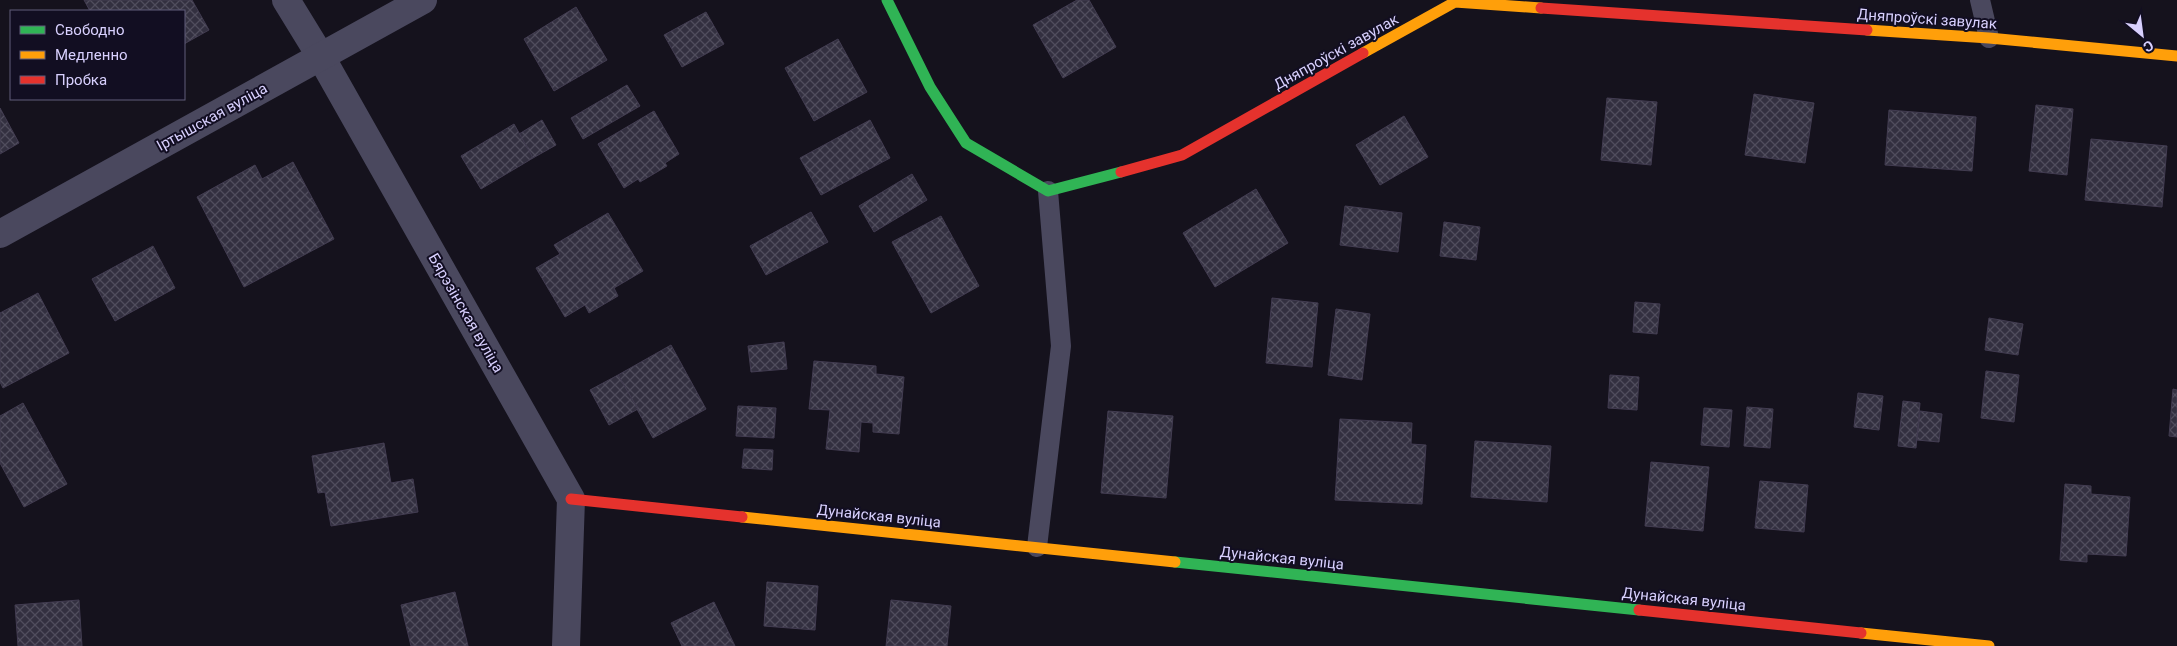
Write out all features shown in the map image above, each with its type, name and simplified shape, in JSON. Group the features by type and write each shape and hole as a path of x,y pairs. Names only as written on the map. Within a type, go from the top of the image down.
{"street":[{"name":"Бярэзінская вуліца","path":"286,0 571,498"},
{"name":"Іртышская вуліца","path":"0,234 423,0"},
{"path":"887,0 930,87 966,143 1048,191"},
{"name":"Дняпроўскі завулак","path":"1048,191 1182,155 1455,2 1989,38 2177,56"},
{"path":"566,646 571,498"},
{"name":"Дунайская вуліца","path":"571,498 1989,646"}],"lane":[{"path":"1980,0 1989,38"},
{"path":"1037,547 1061,346 1048,191"}],"building":[{"path":"84,0 192,0 209,30 185,43 185,10 89,10"},
{"path":"1077,0 1089,0 1116,47 1063,78 1033,25"},
{"path":"576,7 607,60 554,91 524,39"},
{"path":"706,12 724,44 682,67 664,35"},
{"path":"838,39 867,92 814,121 785,68"},
{"path":"627,85 640,106 583,139 571,118"},
{"path":"1754,94 1814,103 1805,163 1745,155"},
{"path":"1607,98 1657,102 1651,165 1601,160"},
{"path":"2036,105 2073,109 2067,175 2029,171"},
{"path":"0,108 19,143 0,154"},
{"path":"1889,110 1976,117 1972,171 1885,165"},
{"path":"654,111 679,154 665,163 667,166 640,182 638,179 624,188 598,144"},
{"path":"1404,116 1428,157 1380,185 1356,145"},
{"path":"542,120 556,145 533,158 519,134"},
{"path":"870,120 890,158 821,195 800,158"},
{"path":"514,124 533,158 481,189 461,156"},
{"path":"2091,139 2167,146 2162,207 2085,200"},
{"path":"293,162 334,239 244,287 197,197 255,165 262,179"},
{"path":"912,174 927,200 874,232 859,206"},
{"path":"1256,189 1288,243 1215,287 1183,233"},
{"path":"1345,206 1402,213 1398,252 1340,245"},
{"path":"811,212 828,242 766,275 750,246"},
{"path":"608,213 643,271 614,288 618,296 589,313 585,305 565,317 536,268 560,254 554,245"},
{"path":"941,216 979,286 931,313 892,242"},
{"path":"1444,222 1480,227 1476,260 1440,256"},
{"path":"153,246 175,288 115,321 92,279"},
{"path":"38,293 69,353 3,388 0,382 0,313"},
{"path":"1272,298 1318,303 1312,367 1266,363"},
{"path":"1635,302 1660,304 1657,334 1633,332"},
{"path":"1336,309 1370,314 1362,380 1328,375"},
{"path":"1989,318 2023,324 2018,355 1985,350"},
{"path":"784,342 787,369 751,372 748,346"},
{"path":"671,345 706,409 653,438 618,375"},
{"path":"814,361 876,366 876,374 904,377 899,434 873,432 873,423 861,422 859,452 826,449 830,410 809,409"},
{"path":"1986,371 2019,375 2014,422 1981,418"},
{"path":"618,375 638,409 609,425 590,390"},
{"path":"1610,375 1639,377 1637,410 1608,408"},
{"path":"2173,389 2177,390 2177,437 2169,436"},
{"path":"1858,393 1883,396 1879,430 1854,427"},
{"path":"1903,401 1920,403 1916,448 1898,446"},
{"path":"23,403 67,484 24,507 0,463 0,416"},
{"path":"738,406 776,408 774,438 736,436"},
{"path":"1747,407 1773,409 1770,448 1744,446"},
{"path":"1704,408 1732,410 1729,447 1701,445"},
{"path":"1108,411 1173,416 1166,498 1101,493"},
{"path":"1920,411 1942,414 1939,442 1917,440"},
{"path":"1340,419 1412,423 1411,444 1426,445 1422,504 1335,500"},
{"path":"1475,441 1551,446 1547,502 1471,497"},
{"path":"384,443 391,483 413,479 418,512 331,526 325,492 318,493 312,456"},
{"path":"744,449 773,450 772,470 742,468"},
{"path":"1651,462 1709,467 1703,531 1645,526"},
{"path":"1760,481 1808,485 1804,532 1755,528"},
{"path":"2065,484 2091,486 2091,494 2130,497 2126,556 2087,554 2087,562 2060,560"},
{"path":"767,582 818,586 815,630 764,626"},
{"path":"455,592 468,646 411,646 401,605"},
{"path":"79,600 82,646 18,646 15,605"},
{"path":"891,600 951,606 947,646 886,646"},
{"path":"714,602 735,646 682,646 671,623"}],"traffic: fast":[{"path":"887,0 930,87 966,143 1048,191 1121,172"},
{"path":"1175,562 1639,610"}],"traffic: slow":[{"path":"1363,53 1455,2 1541,8"},
{"path":"1867,30 1989,38 2177,56"},
{"path":"742,517 1175,562"},
{"path":"1861,633 1989,646"}],"traffic: jam":[{"path":"1541,8 1867,30"},
{"path":"1121,172 1182,155 1363,53"},
{"path":"571,499 742,517"},
{"path":"1639,610 1861,633"}]}
